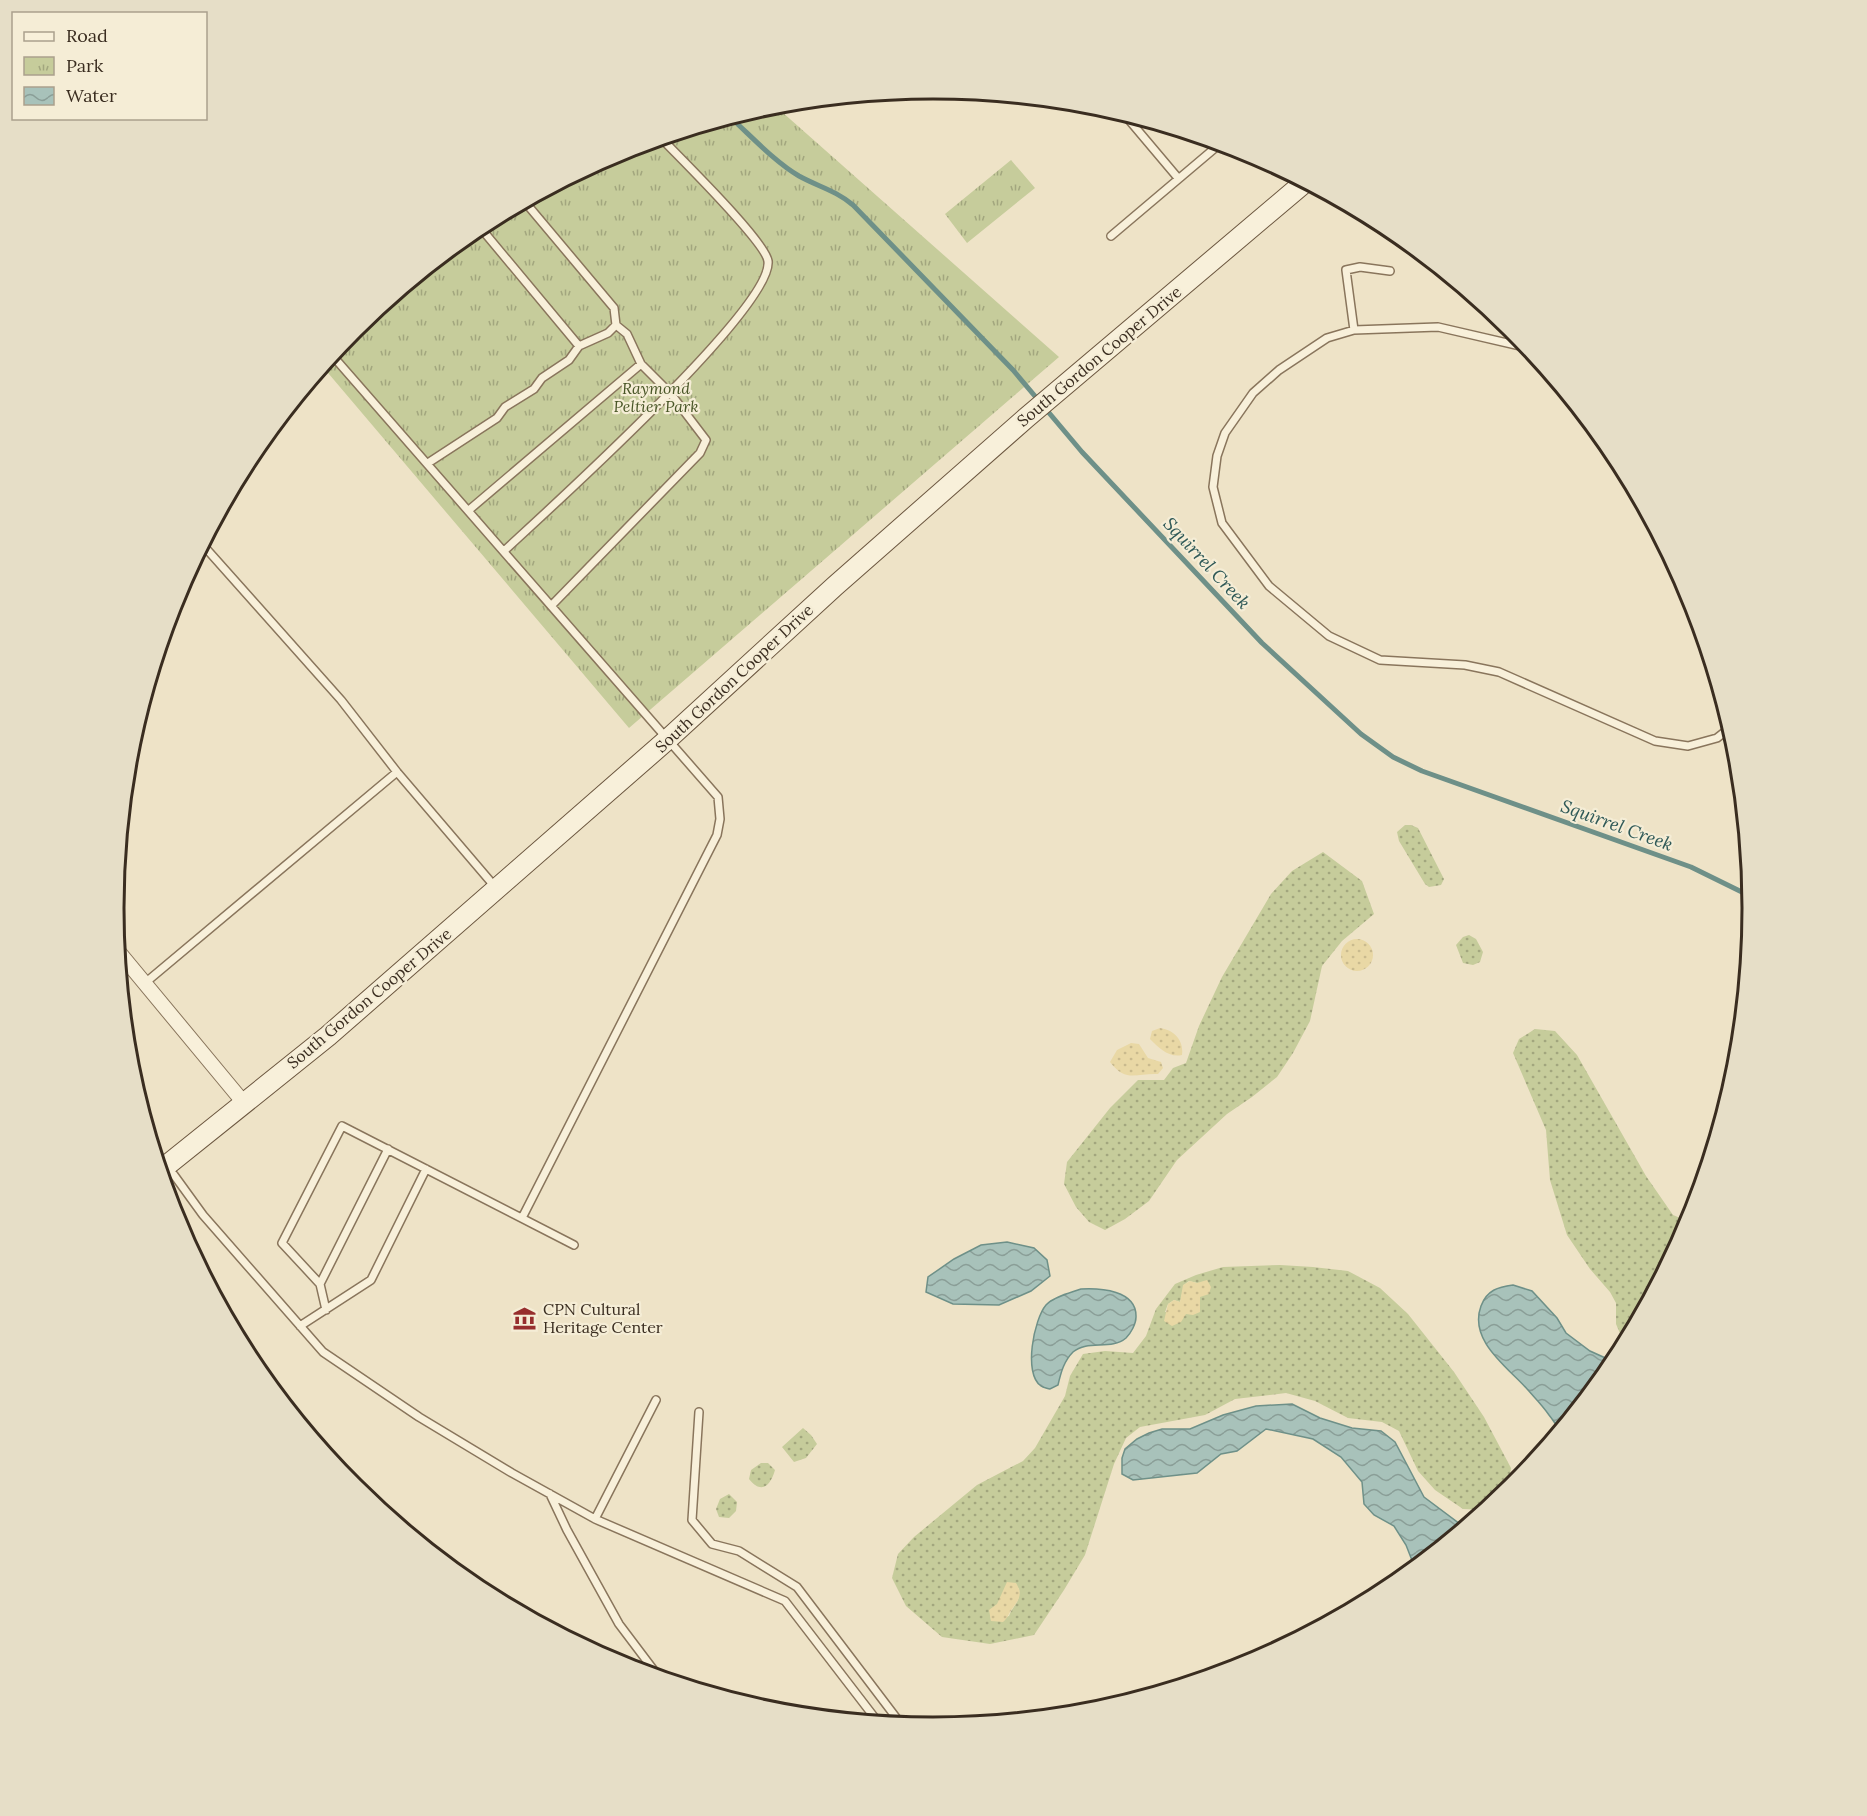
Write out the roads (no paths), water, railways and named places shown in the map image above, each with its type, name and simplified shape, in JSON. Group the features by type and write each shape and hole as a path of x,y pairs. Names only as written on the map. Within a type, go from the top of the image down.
{"main road":[{"name":"South Gordon Cooper Drive","path":"166,1165 328,1035 668,739 835,586 1071,378 1300,187"}],"street":[{"path":"126,960 244,1103"}],"lane":[{"path":"1133,125 1178,178"},
{"path":"504,551 671,394 754,297 768,273 768,259 741,222 667,144"},
{"path":"1112,237 1213,149"},
{"path":"529,207 614,308 616,324 627,334 641,364 671,394 706,440 700,453 552,605"},
{"path":"486,234 579,346"},
{"path":"1354,330 1346,270 1360,267 1390,271"},
{"path":"428,464 496,418 505,407 534,389 542,378 568,360 579,346 608,333 616,324"},
{"path":"1514,345 1438,327 1354,330 1327,338 1279,370 1253,393 1225,433 1217,456 1213,487 1222,523 1269,586 1329,636 1380,660 1466,665 1499,672 1655,741 1688,746 1717,738 1723,733"},
{"path":"338,361 718,797 720,819 717,835 522,1218"},
{"path":"469,510 641,364"},
{"path":"207,551 341,700 397,772 496,889"},
{"path":"145,983 397,772"},
{"path":"326,1310 320,1284 282,1243 342,1126 574,1245"},
{"path":"320,1284 388,1149"},
{"path":"300,1326 371,1280 426,1168"},
{"path":"168,1171 174,1175 203,1215 323,1352 419,1417 595,1519 785,1601 872,1714"},
{"path":"595,1519 656,1400"},
{"path":"699,1412 692,1520 712,1544 739,1551 797,1587 895,1716"},
{"path":"550,1494 567,1530 619,1624 650,1665"}],"water":[{"path":"1007,1242 1034,1248 1047,1260 1050,1276 1031,1291 999,1305 953,1304 926,1292 928,1277 954,1259 981,1245"},
{"path":"1513,1285 1532,1291 1557,1318 1566,1333 1590,1351 1605,1358 1556,1424 1539,1402 1492,1353 1480,1331 1479,1319 1483,1301 1486,1296 1498,1288"},
{"path":"1081,1289 1107,1290 1124,1296 1135,1308 1134,1325 1128,1336 1120,1342 1086,1346 1073,1352 1063,1367 1058,1385 1050,1389 1043,1387 1036,1380 1032,1370 1032,1346 1038,1322 1049,1302"},
{"path":"1292,1404 1320,1418 1352,1428 1381,1431 1395,1442 1424,1497 1459,1523 1412,1560 1394,1526 1374,1515 1364,1504 1362,1482 1341,1457 1313,1439 1266,1429 1237,1451 1221,1454 1197,1473 1133,1480 1122,1474 1122,1458 1125,1449 1137,1439 1162,1429 1190,1429 1223,1415 1256,1406"}],"waterway":[{"name":"Squirrel Creek","path":"737,124 790,170 853,205 1013,370 1082,452 1262,643 1361,734 1393,757 1422,771 1691,867 1742,892"}],"place":[{"name":"CPN Cultural Heritage Center","path":"525,1318"}],"park label":[{"name":"Raymond Peltier Park","path":"656,397"}]}
